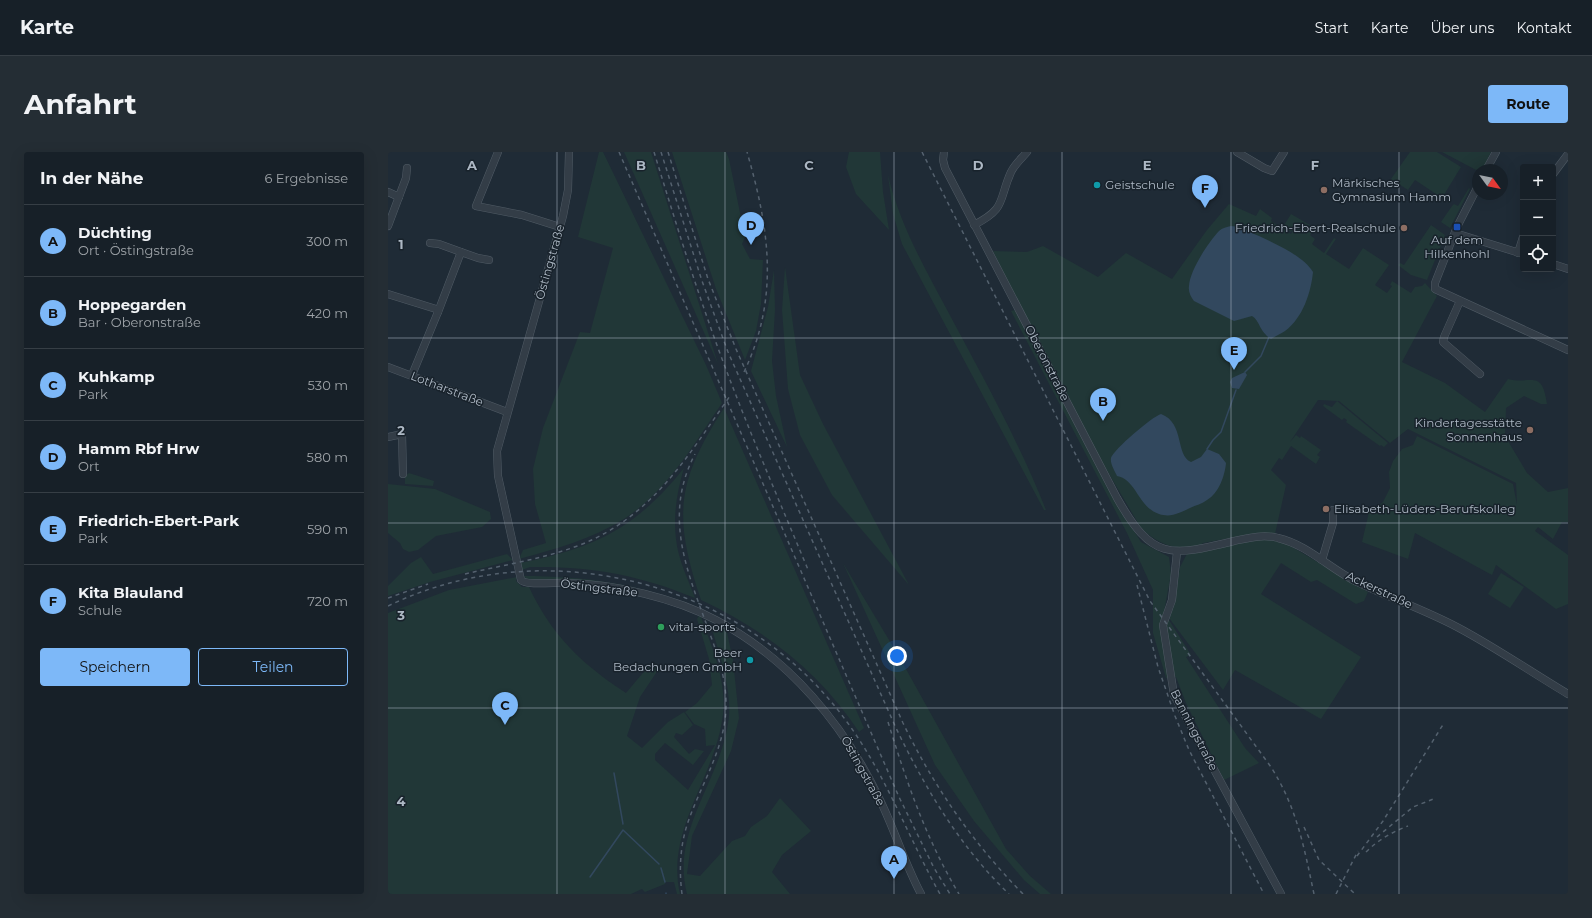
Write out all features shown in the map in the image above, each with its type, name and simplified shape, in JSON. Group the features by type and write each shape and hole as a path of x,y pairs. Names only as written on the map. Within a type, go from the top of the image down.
{"street":[{"path":"498,152 476,206 522,215 560,227"},
{"name":"Östingstraße","path":"569,152 568,190 560,227 498,443 496,461 500,487 522,582 528,584 550,582 584,584 649,595 716,620 746,638 796,680 818,702 837,725 853,750 880,801 905,861 921,894"},
{"name":"Oberonstraße","path":"944,152 943,160 945,168 1128,517 1140,534 1146,539 1160,547 1177,552"},
{"path":"974,225 990,217 997,209 1011,172 1027,152"},
{"path":"1238,152 1264,168 1272,171 1284,152"},
{"path":"1489,164 1496,152"},
{"path":"1556,170 1568,154"},
{"path":"388,226 406,178 407,168"},
{"path":"388,192 399,197"},
{"path":"1472,198 1454,233 1434,287 1436,290 1568,350"},
{"path":"1454,233 1520,253"},
{"path":"430,243 439,244 478,258 488,260"},
{"path":"412,375 461,252"},
{"path":"1556,265 1568,269"},
{"path":"388,294 436,308 438,312"},
{"path":"1460,301 1443,342 1480,374"},
{"name":"Lotharstraße","path":"388,367 507,412"},
{"path":"388,437 402,434 403,474"},
{"path":"1322,560 1332,523 1333,510"},
{"name":"Ackerstraße","path":"1177,552 1200,550 1252,537 1269,537 1292,542 1357,582 1456,626 1568,694"},
{"name":"Banningstraße","path":"1177,552 1172,600 1163,625 1174,695 1281,894"}],"green space":[{"path":"599,152 603,152 706,365 722,403 679,466 654,495 639,508 612,526 586,538 519,559 523,550 546,543 535,504 533,469 543,428 580,332 590,333 613,248 578,237"},
{"path":"624,152 651,152 718,364"},
{"path":"672,152 726,152 729,159 745,237 742,244 750,259 763,260 761,304 756,331 745,360 716,289"},
{"path":"849,152 880,152 883,192 889,230 856,194 846,167"},
{"path":"1410,152 1437,152 1461,167 1442,198 1415,180 1408,190 1391,179"},
{"path":"1442,152 1491,152 1485,164 1472,164 1472,168"},
{"path":"888,175 898,209 912,242 1011,432 1046,510 1044,510 902,244 893,214"},
{"path":"1469,188 1470,189 1450,228 1441,222 1454,204 1458,206"},
{"path":"1229,204 1256,216 1260,209 1272,218 1271,221 1291,234 1295,226 1291,232 1283,227 1291,214 1315,228 1310,235 1315,239 1312,244 1324,253 1334,238 1336,239 1326,254 1349,269 1363,248 1389,265 1375,285 1387,293 1392,286 1390,285 1392,281 1411,293 1415,287 1422,286 1425,283 1437,296 1402,362 1445,383 1485,412 1508,379 1534,380 1539,382 1545,393 1547,404 1541,404 1524,396 1506,408 1505,436 1527,473 1548,492 1568,488 1568,522 1562,522 1553,539 1538,527 1535,531 1568,555 1568,604 1556,609 1496,565 1492,575 1415,533 1408,559 1362,542 1369,512 1383,502 1390,488 1389,472 1393,461 1402,449 1413,445 1417,436 1513,484 1517,505 1516,483 1408,429 1390,443 1339,401 1318,400 1290,442 1296,435 1300,438 1301,436 1321,450 1317,455 1320,457 1316,464 1291,446 1282,460 1279,458 1271,470 1286,485 1275,534 1258,533 1203,543 1196,546 1175,547 1157,540 1141,528 1054,381 993,251 1027,252 1043,246 1098,277 1126,253 1172,279 1207,230"},
{"path":"1431,225 1445,235 1427,280 1411,275 1398,265 1400,263 1404,265"},
{"path":"785,267 800,375 823,424 909,585 832,495 800,435 788,389 782,310"},
{"path":"774,270 775,310 772,361 776,396 787,447 751,371 768,307"},
{"path":"1015,310 1124,515 1141,542 1169,557 1171,574 1164,612 1191,655 1186,657 1245,748 1259,763 1224,780 1186,703 1176,677 1166,678 1153,633 1153,590 1127,533 1011,311"},
{"path":"1337,401 1388,443 1384,447 1381,445 1380,446 1346,422 1347,420 1344,418 1342,420 1323,406 1324,404 1332,407"},
{"path":"724,408 864,728 859,732 844,710 827,690 789,655 769,639 747,625 701,600 686,545 683,522 684,501 688,479 696,458 708,434"},
{"path":"684,468 676,504 675,530 679,554 695,598 654,583 594,570 530,567 522,570 520,563 570,550 612,533 630,521 648,506 666,489"},
{"path":"409,473 434,481 433,486 405,484 405,476"},
{"path":"388,484 435,489 490,512 491,519 482,527 436,536 418,550 409,552 403,549 400,543 388,533"},
{"path":"1252,537 1277,538 1368,592 1364,601 1356,604 1317,580 1311,582 1281,563 1261,594 1361,657 1321,719 1235,670 1223,690 1169,618 1174,606 1180,567 1188,552"},
{"path":"507,554 513,560 430,582 388,596 388,586 411,563 421,557 433,574"},
{"path":"843,563 901,660 1006,849 1030,876 1051,894 1040,894 1024,880 974,821 935,765"},
{"path":"1501,573 1524,587 1510,608 1488,594"},
{"path":"523,576 546,576 591,580 634,587 698,608 580,580 529,580"},
{"path":"517,577 516,581 522,587 529,587 548,620 570,648 582,660 626,693 652,662 660,667 640,697 627,736 642,748 668,722 684,712 693,725 682,735 676,733 674,737 689,754 695,749 704,751 693,765 665,743 655,754 655,760 688,790 715,745 706,746 705,729 694,724 685,712 697,703 712,685 709,659 697,619 700,614 717,663 723,688 724,701 719,737 685,825 679,847 677,870 680,894 677,894 674,882 665,882 665,884 645,892 642,889 631,894 388,894 388,613 449,590"},
{"path":"726,628 733,660 739,718 731,751 692,836 687,874 700,876 732,841 745,836 751,827 767,816 780,798 811,831 782,855 772,872 790,894 687,894 684,870 686,848 691,826 718,761 725,739 729,716 727,683 712,629"}],"water":[{"path":"1231,226 1240,227 1290,252 1299,258 1313,272 1308,296 1297,319 1291,326 1271,339 1264,333 1255,318 1252,316 1234,321 1194,301 1190,294 1190,280 1200,257 1219,231 1223,228"},
{"path":"1245,372 1247,375 1239,389 1232,388 1230,382 1232,378"},
{"path":"1161,414 1169,418 1174,424 1183,453 1191,462 1201,457 1207,449 1219,454 1226,463 1221,483 1211,497 1179,513 1171,515 1159,514 1146,506 1129,482 1117,476 1111,460 1113,454 1126,441"}],"waterway":[{"path":"1245,372 1261,356 1269,337"},
{"path":"1207,449 1221,432 1236,390"},
{"path":"614,773 623,824"},
{"path":"590,877 623,830 659,864"},
{"path":"661,868 665,882"}],"railway":[{"path":"619,152 899,797 934,868 950,894"},
{"path":"654,152 694,280 721,356 809,572"},
{"path":"661,152 702,281 728,352 896,728 919,773 959,837 991,876 1009,894"},
{"path":"668,152 708,279 736,349 903,723 941,792 971,834 1023,894"},
{"path":"744,372 755,344 763,317 767,289 765,235 755,180 747,152"},
{"path":"922,152 1150,601 1271,767 1280,782 1298,828 1307,860 1314,894"},
{"path":"465,574 566,550 606,533 628,518 648,501 666,482 699,441 730,396"},
{"path":"682,894 681,859 685,833 723,732 726,699 721,666 687,567 679,523 680,500 685,477 695,454"},
{"path":"388,606 449,583 512,572 575,572 638,583 698,603 754,634 804,673 847,722 861,742 885,785 940,894"},
{"path":"388,598 428,584"},
{"path":"1137,585 1158,667 1175,716 1189,750 1264,894"},
{"path":"888,722 902,767 918,810 947,873 959,894"},
{"path":"1357,856 1383,821 1444,723"},
{"path":"1377,837 1413,807 1436,798"},
{"path":"1366,852 1386,837 1408,826"},
{"path":"1304,827 1319,860 1355,894"},
{"path":"1336,894 1358,851"}],"place":[{"name":"Geistschule","path":"1097,185"},
{"name":"Märkisches Gymnasium Hamm","path":"1324,190"},
{"name":"Kita Blauland","path":"1205,208"},
{"name":"Auf dem Hilkenhohl","path":"1457,227"},
{"name":"Friedrich-Ebert-Realschule","path":"1404,228"},
{"name":"Hamm Rbf Hrw","path":"751,245"},
{"name":"Friedrich-Ebert-Park","path":"1234,370"},
{"name":"Hoppegarden","path":"1103,421"},
{"name":"Kindertagesstätte Sonnenhaus","path":"1530,430"},
{"name":"Elisabeth-Lüders-Berufskolleg","path":"1326,509"},
{"name":"vital-sports","path":"661,627"},
{"name":"Beer Bedachungen GmbH","path":"750,660"},
{"name":"Kuhkamp","path":"505,725"},
{"name":"Düchting","path":"894,879"}]}
